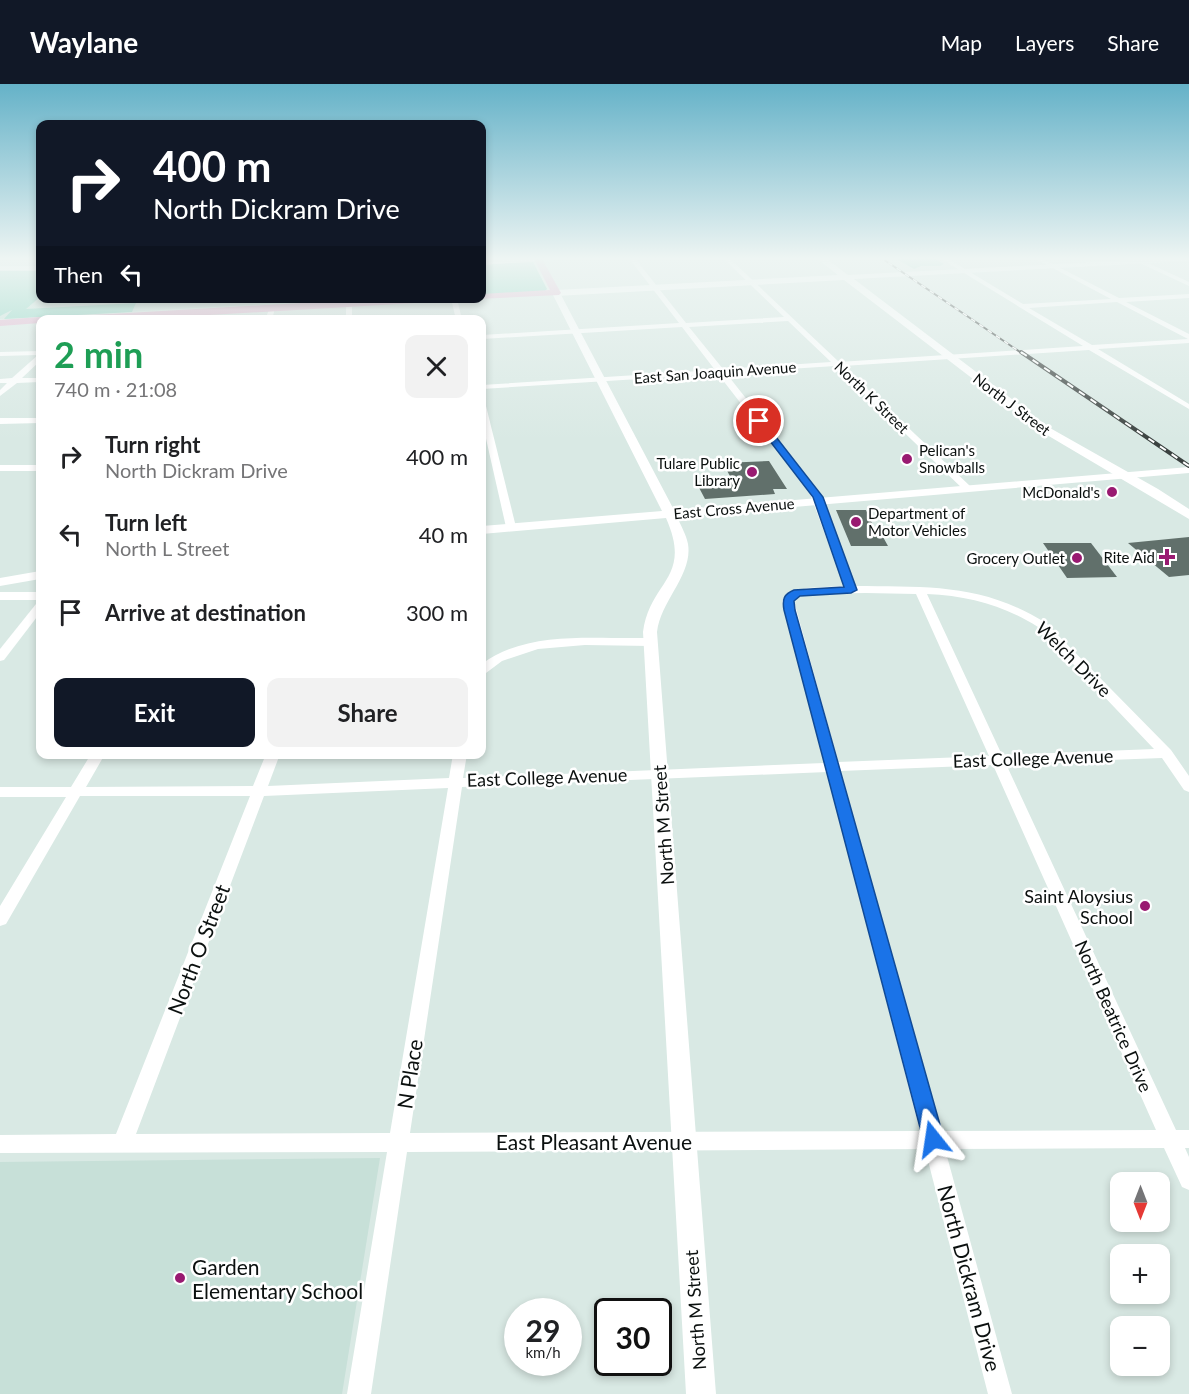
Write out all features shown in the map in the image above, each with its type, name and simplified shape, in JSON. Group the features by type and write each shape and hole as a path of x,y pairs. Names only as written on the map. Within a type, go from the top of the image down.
{"main road":[{"name":"North J Street","path":"900,318 1046,430 1130,476 1189,515"},
{"path":"0,323 36,320"}],"street":[{"name":"North M Street","path":"569,318 670,514 682,546 681,561 675,577 652,615 650,642 701,1394"},
{"path":"679,318 814,491 851,590"},
{"path":"1042,318 1189,407"},
{"path":"1151,318 1189,339"},
{"path":"486,337 790,319"},
{"name":"North K Street","path":"790,319 967,488"},
{"name":"East San Joaquin Avenue","path":"486,387 1189,339"},
{"path":"0,354 36,355"},
{"path":"0,394 36,359"},
{"path":"0,381 36,380"},
{"path":"0,421 36,421"},
{"path":"486,423 511,527"},
{"path":"0,468 36,468"},
{"name":"East Cross Avenue","path":"486,530 1189,470"},
{"path":"0,582 36,576"},
{"name":"Welch Drive","path":"851,590 920,590 976,595 1007,605 1029,616 1042,625 1166,753 1189,787"},
{"name":"North Dickram Drive","path":"851,590 807,591 791,596 788,601 1000,1394"},
{"name":"North Beatrice Drive","path":"920,590 997,759 1179,1139 1189,1180"},
{"path":"0,596 36,596"},
{"path":"0,657 36,611"},
{"path":"486,666 494,659 517,650 542,645 650,642"},
{"name":"East College Avenue","path":"0,792 258,791 1166,753"},
{"path":"0,920 95,759"},
{"name":"North O Street","path":"123,1143 271,759"},
{"name":"N Place","path":"358,1394 459,759"},
{"name":"East Pleasant Avenue","path":"0,1144 1179,1139"}],"shaded area":[{"name":"Garden Elementary School","path":"380,1158 342,1394 0,1394 0,1162"}],"building":[{"name":"Tulare Public Library","path":"769,461 787,489 773,489 775,494 705,499 696,482 732,480 723,463"},
{"name":"Department of Motor Vehicles","path":"836,510 866,510 877,534 883,537 888,546 851,546"},
{"name":"Rite Aid","path":"1189,537 1189,575 1169,577 1128,543"},
{"name":"Grocery Outlet","path":"1043,543 1091,543 1117,577 1067,578"}],"railway":[{"path":"970,318 1023,354"},
{"path":"1021,352 1189,466"}],"place":[{"name":"Pelican's Snowballs","path":"907,459"},
{"name":"Tulare Public Library","path":"752,472"},
{"name":"McDonald's","path":"1112,492"},
{"name":"Department of Motor Vehicles","path":"856,522"},
{"name":"Rite Aid","path":"1167,557"},
{"name":"Grocery Outlet","path":"1077,558"},
{"name":"Saint Aloysius School","path":"1145,906"},
{"name":"Garden Elementary School","path":"180,1278"}],"route":[{"path":"759,421 818,497 851,590 817,590 798,593 791,596 788,601 789,610 933,1139"}]}
